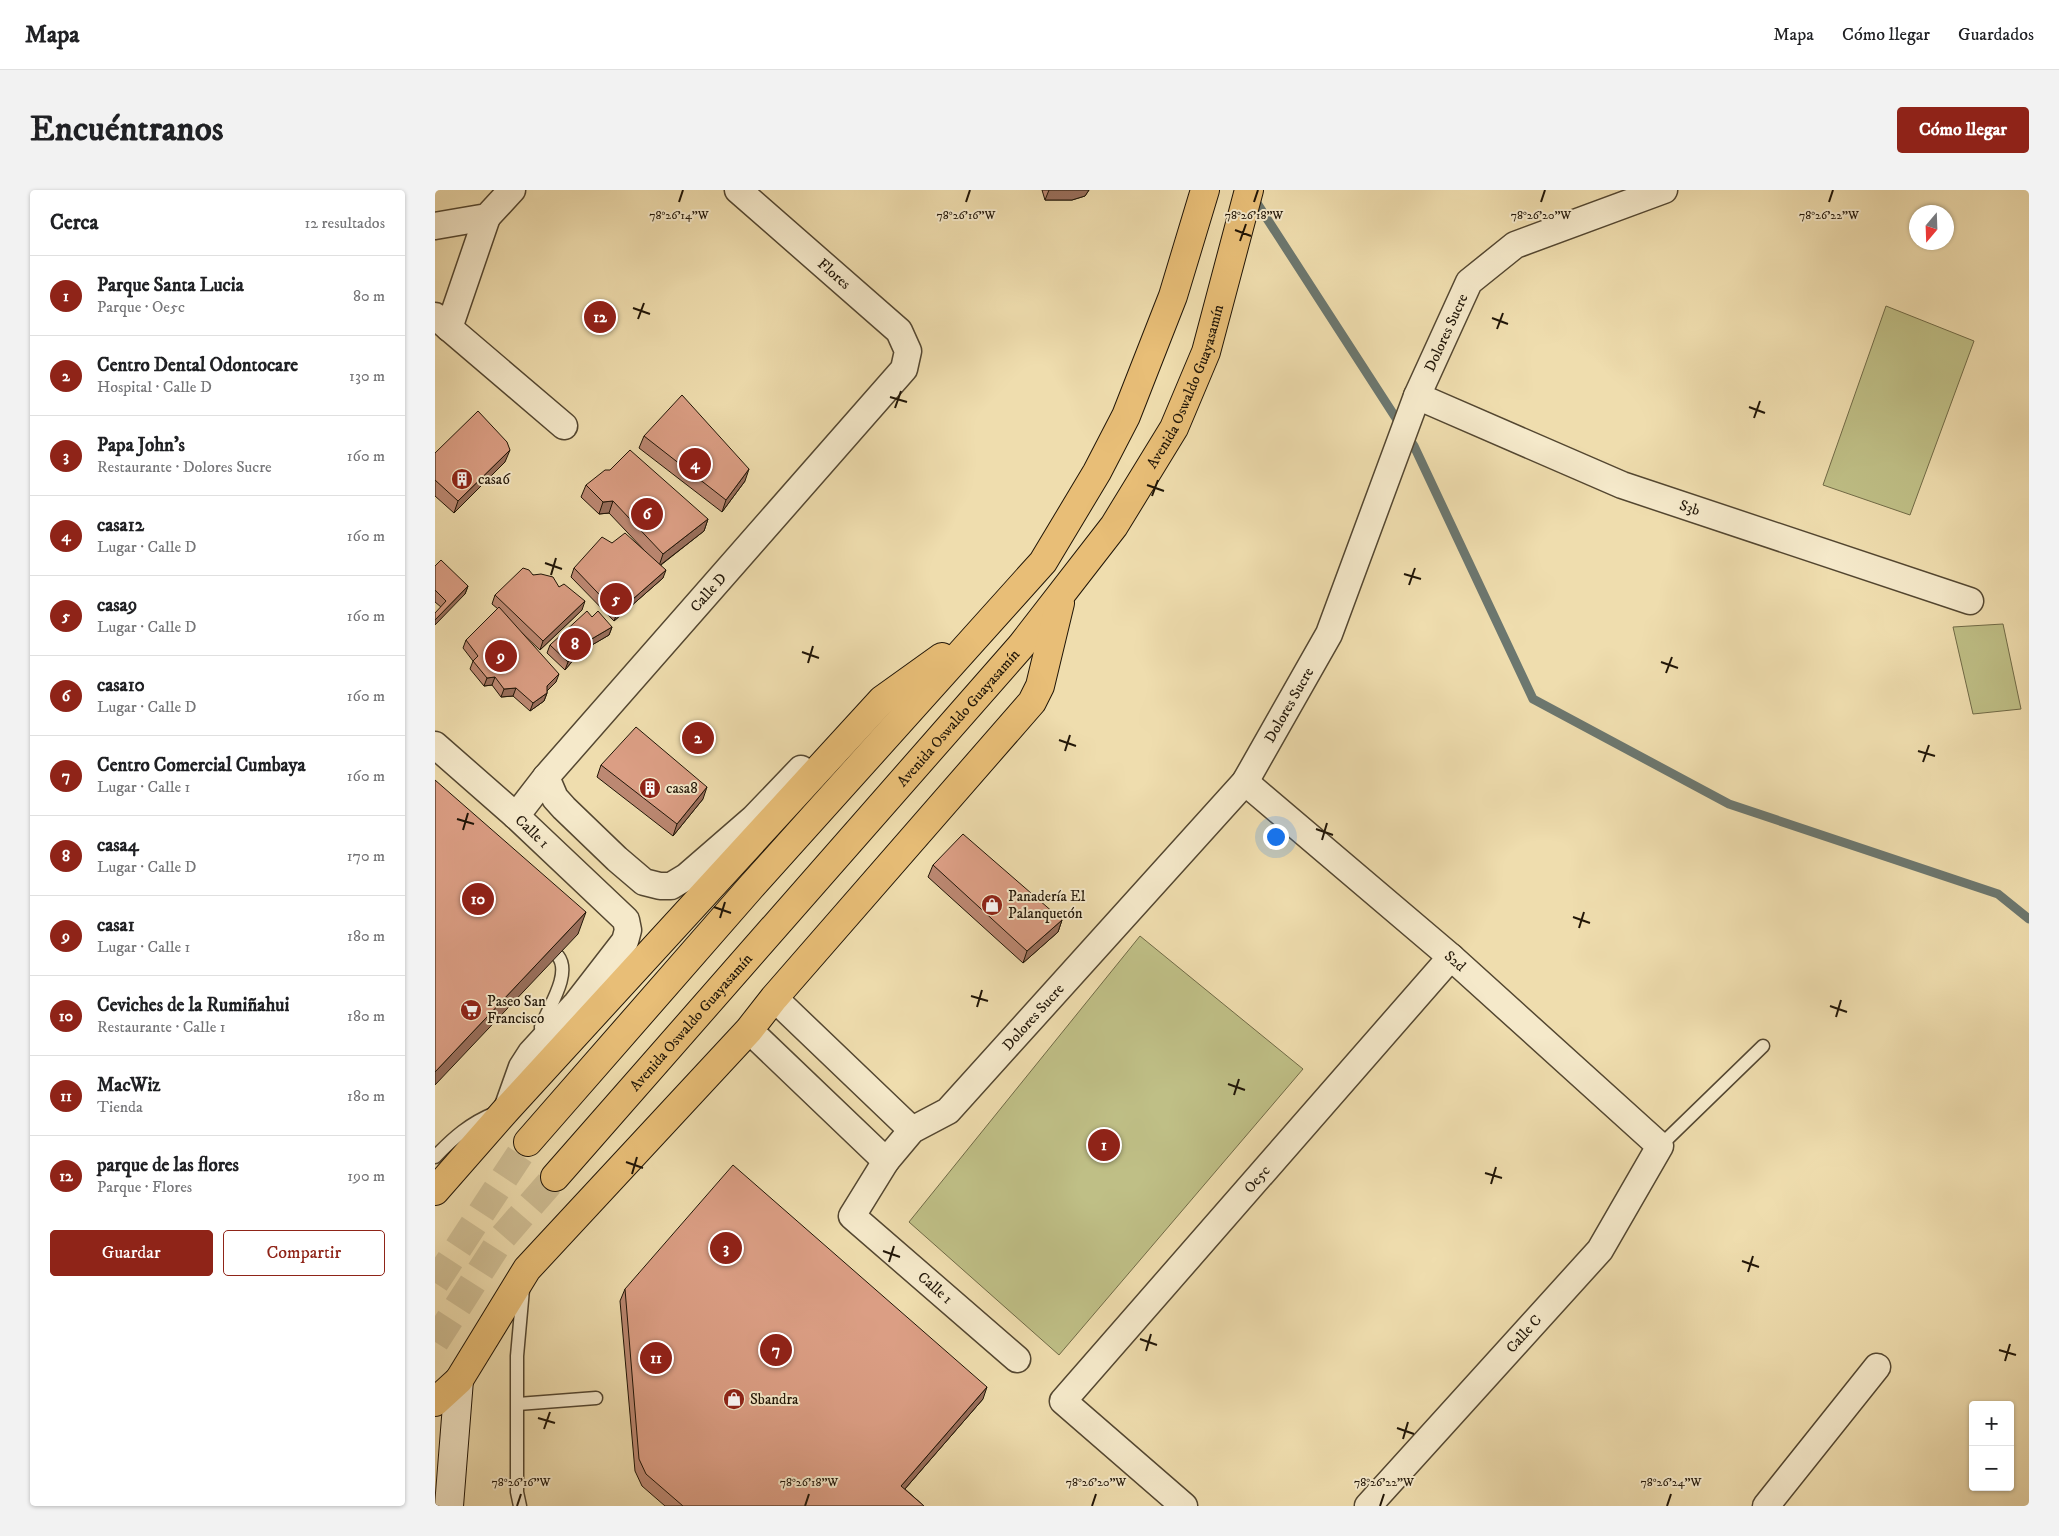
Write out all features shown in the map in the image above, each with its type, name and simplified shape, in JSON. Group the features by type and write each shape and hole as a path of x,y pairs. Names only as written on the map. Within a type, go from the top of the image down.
{"main road":[{"path":"528,1142 750,888 1043,562 1097,472 1126,416 1173,296 1205,190"},
{"name":"Avenida Oswaldo Guayasamín","path":"555,1177 1021,646 1114,526 1174,428 1206,352 1249,190"},
{"path":"435,1402 459,1380 527,1269 749,1030 774,998 1032,702 1040,686 1062,594"},
{"path":"435,1191 507,1109 882,700 987,623"},
{"path":"449,1506 459,1380"}],"street":[{"path":"512,190 487,217 442,322 565,426"},
{"name":"Flores","path":"738,190 899,331 907,350 904,369"},
{"name":"Dolores Sucre","path":"852,1216 886,1161 912,1130 948,1111 1245,782 1329,634 1417,396 1469,282 1515,245 1664,190"},
{"path":"435,226 487,217"},
{"name":"Calle D","path":"516,816 546,777 904,369"},
{"name":"S3b","path":"1417,396 1622,485 1970,601"},
{"path":"546,777 555,798 617,860 644,882 671,886 686,877 754,818 819,750 882,700"},
{"name":"Calle 1","path":"435,745 516,816 627,920 628,930 625,941 612,961 543,1041"},
{"name":"S2d","path":"1245,782 1451,957 1660,1146"},
{"name":"Oe5c","path":"1184,1506 1063,1401 1451,957"},
{"path":"774,998 912,1130"},
{"path":"749,1030 886,1161"},
{"path":"507,1109 522,1067 543,1041"},
{"name":"Calle C","path":"1368,1506 1600,1250 1660,1146"},
{"name":"Calle 1","path":"852,1216 1017,1359"},
{"path":"1766,1506 1877,1367"}],"lane":[{"path":"543,1041 541,1026 563,972 563,962 558,956"},
{"path":"1660,1146 1763,1046"},
{"path":"435,1157 452,1139 476,1121 507,1109"},
{"path":"520,1506 517,1492 518,1334 527,1269"},
{"path":"518,1404 595,1398"}],"green space":[{"path":"1886,306 1974,341 1910,515 1823,485"},
{"path":"2003,624 2021,709 1973,714 1953,627"},
{"path":"1140,936 1303,1069 1059,1355 909,1222"}],"building":[{"path":"682,395 749,469 726,500 644,436"},
{"name":"casa6","path":"478,411 507,442 510,450 458,501 435,480 435,453"},
{"path":"630,450 708,519 663,554 613,501 603,502 586,485 605,470 610,470"},
{"path":"625,533 666,570 617,613 574,568 602,537 612,543"},
{"path":"441,560 468,586 435,620 435,613 446,601 435,590 435,566"},
{"path":"523,568 529,570 533,575 541,574 553,577 559,587 564,584 585,601 543,641 495,595"},
{"path":"499,607 559,674 547,686 547,693 533,703 516,688 504,689 495,677 487,678 473,661 478,656 466,640"},
{"path":"587,611 592,617 598,611 612,627 583,644 568,662 550,645"},
{"name":"casa8","path":"636,727 707,787 677,824 601,765"},
{"name":"Paseo San Francisco","path":"435,780 586,912 435,1072"},
{"name":"Panadería El Palanquetón","path":"963,834 1062,920 1027,951 933,865"},
{"path":"733,1165 987,1387 901,1486 924,1506 683,1506 646,1474 639,1459 625,1289"}],"waterway":[{"path":"1253,197 1414,446 1533,699 1729,804 1998,894 2029,919"}],"tunnel":[{"path":"435,1283 528,1142"},
{"path":"435,1342 501,1239 555,1177"}],"place":[{"name":"parque de las flores","path":"600,317"},
{"name":"casa12","path":"695,464"},
{"name":"casa6","path":"462,479"},
{"name":"casa10","path":"647,514"},
{"name":"casa9","path":"616,599"},
{"name":"casa4","path":"575,644"},
{"name":"casa1","path":"501,656"},
{"name":"Centro Dental Odontocare","path":"698,738"},
{"name":"casa8","path":"650,788"},
{"name":"Ceviches de la Rumiñahui","path":"478,899"},
{"name":"Panadería El Palanquetón","path":"992,905"},
{"name":"Paseo San Francisco","path":"471,1010"},
{"name":"Parque Santa Lucia","path":"1104,1145"},
{"name":"Papa John's","path":"726,1248"},
{"name":"Centro Comercial Cumbaya","path":"776,1350"},
{"name":"MacWiz","path":"656,1358"},
{"name":"Sbandra","path":"734,1399"}]}
